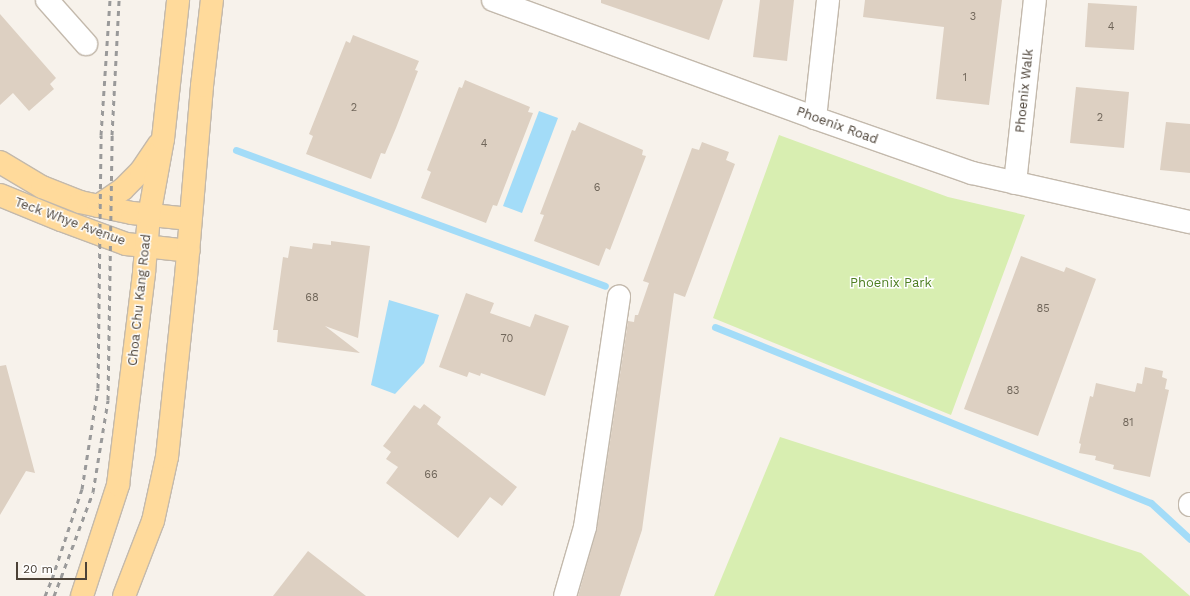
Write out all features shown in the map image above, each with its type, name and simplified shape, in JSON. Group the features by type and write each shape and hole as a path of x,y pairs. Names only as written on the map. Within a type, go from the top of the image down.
{"main road":[{"name":"Choa Chu Kang Road","path":"82,596 118,485 147,247 149,216 163,138 178,0"},
{"path":"124,596 153,521 167,458 189,251 190,219 212,0"},
{"path":"98,206 124,189 141,171 163,138"},
{"name":"Teck Whye Avenue","path":"0,162 42,187 80,202 149,216 190,219"},
{"name":"Teck Whye Avenue","path":"0,195 126,244 189,251"}],"street":[{"path":"47,0 86,44"},
{"name":"Phoenix Road","path":"493,0 815,118 972,173 1190,222"},
{"path":"815,118 828,0"},
{"name":"Phoenix Walk","path":"1015,183 1035,0"},
{"path":"565,596 585,527 619,296"}],"green space":[{"name":"Phoenix Park","path":"779,135 948,197 1025,215 951,415 713,318"},
{"path":"780,437 1141,553 1190,596 714,596"}],"water":[{"path":"539,111 558,118 522,213 503,206"},
{"path":"389,300 439,315 424,363 395,394 371,385"}],"building":[{"path":"601,0 723,0 709,40 601,3"},
{"path":"760,0 794,0 787,61 753,57"},
{"path":"865,0 1002,0 989,105 936,99 944,27 863,17"},
{"path":"1088,3 1137,6 1134,50 1085,47"},
{"path":"0,14 56,78 50,84 54,89 29,111 13,93 0,105"},
{"path":"353,35 419,61 415,70 418,71 396,128 385,154 381,153 371,179 306,154 313,136 309,134 346,41 350,43"},
{"path":"465,80 530,107 528,112 533,113 497,206 493,205 486,223 421,198 431,172 427,170 459,87 462,88"},
{"path":"1076,87 1129,92 1124,148 1070,143"},
{"path":"579,122 643,150 642,155 646,156 610,250 606,248 599,266 534,241 544,215 540,214 572,130 575,131"},
{"path":"1166,122 1190,124 1190,173 1160,170"},
{"path":"702,142 729,152 726,160 735,164 685,297 674,293 642,530 620,596 578,596 597,529 628,321 634,322 635,315 638,315 649,283 643,281 692,148 699,150"},
{"path":"331,241 370,246 358,338 325,326 360,353 277,342 278,330 273,330 283,257 288,258 290,246 312,249 313,243 331,245"},
{"path":"1021,256 1064,272 1066,267 1096,279 1038,436 964,409"},
{"path":"466,293 494,303 490,313 530,327 535,314 569,326 545,396 481,373 480,376 469,372 467,377 439,367"},
{"path":"6,365 35,473 26,471 0,515 0,366"},
{"path":"1145,367 1163,371 1162,377 1167,379 1165,389 1169,390 1150,477 1113,469 1114,465 1095,460 1096,456 1079,453 1081,444 1079,443 1090,396 1093,397 1096,383 1135,392 1137,383 1142,384"},
{"path":"424,404 441,417 437,424 517,487 502,506 490,497 458,538 386,483 398,467 386,459 391,452 383,446 414,405 420,409"},
{"path":"308,551 366,596 273,596"}],"waterway":[{"path":"236,150 605,286"},
{"path":"715,327 1151,503 1190,539"}],"railway":[{"path":"45,596 82,489 98,388 101,135 110,0"},
{"path":"54,596 93,492 108,400 112,135 119,0"}]}
